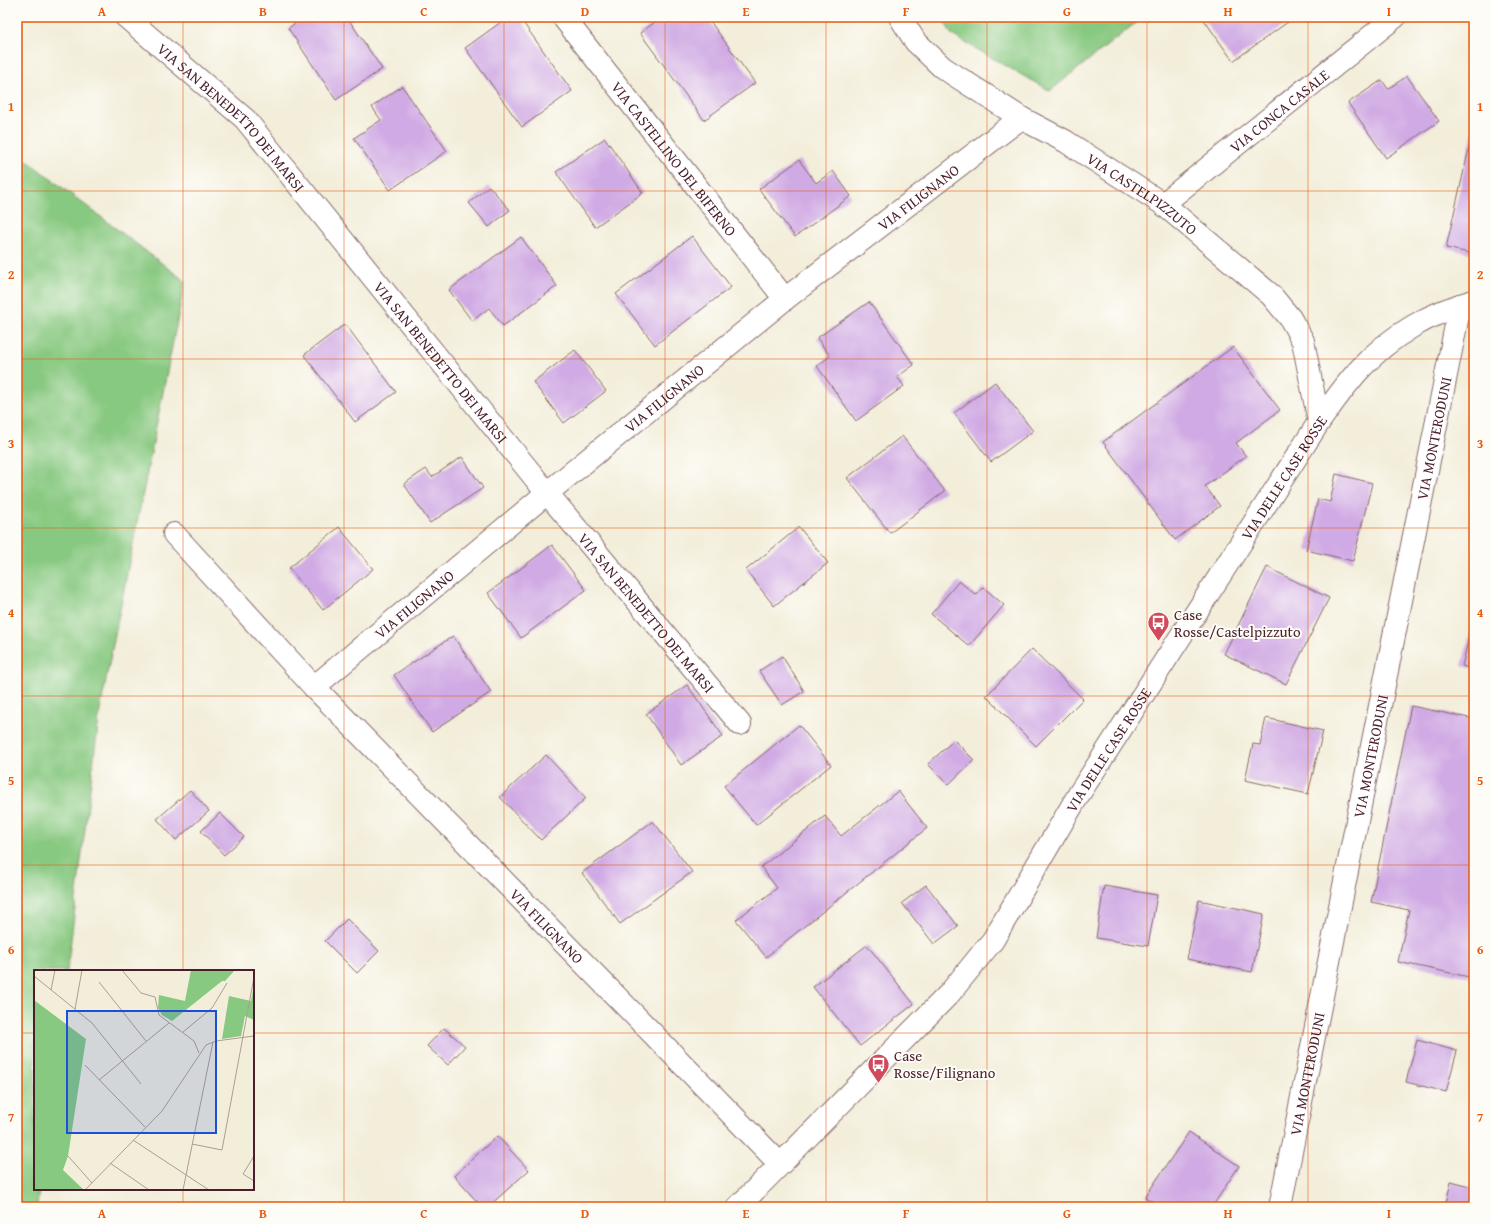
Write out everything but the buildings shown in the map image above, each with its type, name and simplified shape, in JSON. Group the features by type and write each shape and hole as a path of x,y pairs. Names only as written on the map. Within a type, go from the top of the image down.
{"street":[{"name":"VIA SAN BENEDETTO DEI MARSI","path":"126,17 245,119 547,493 740,724"},
{"name":"VIA CASTELLINO DEL BIFERNO","path":"563,17 785,299"},
{"name":"VIA CASTELPIZZUTO","path":"900,17 915,41 942,67 1021,118 1065,141 1163,204 1271,295 1290,318 1303,341 1318,422"},
{"name":"VIA CONCA CASALE","path":"1163,204 1395,17"},
{"name":"VIA FILIGNANO","path":"314,687 547,493 785,299 1021,118"},
{"name":"VIA DELLE CASE ROSSE","path":"738,1207 949,994 993,940 1079,794 1318,422 1361,369 1393,339 1416,325 1467,303"},
{"name":"VIA MONTERODUNI","path":"1280,1207 1467,303"},
{"name":"VIA FILIGNANO","path":"174,534 314,687 780,1164"}],"green space":[{"path":"942,17 1143,17 1050,91 952,35"},
{"path":"17,153 185,281 100,710 67,970 34,970 34,1190 39,1190 37,1207 17,1207"}],"place":[{"name":"Case Rosse/Castelpizzuto","path":"1159,642"},
{"name":"Case Rosse/Filignano","path":"879,1084"}]}
